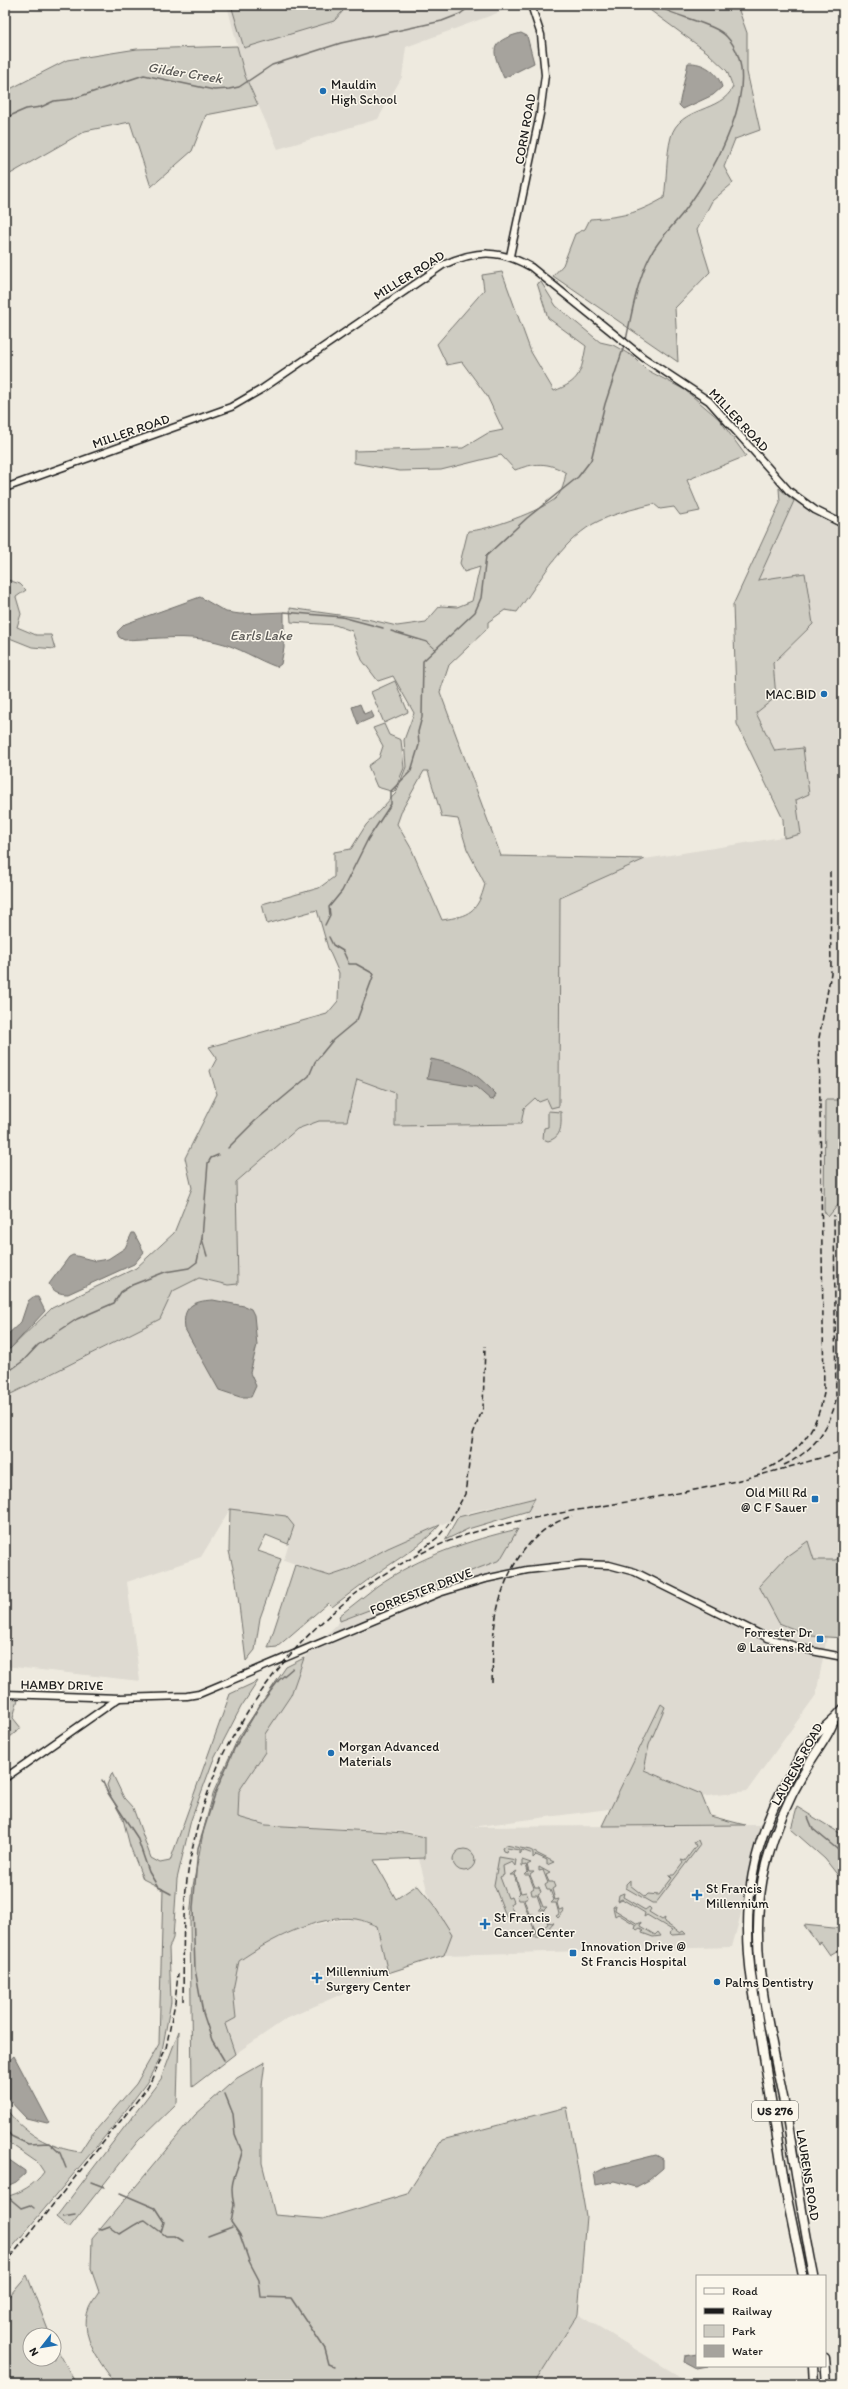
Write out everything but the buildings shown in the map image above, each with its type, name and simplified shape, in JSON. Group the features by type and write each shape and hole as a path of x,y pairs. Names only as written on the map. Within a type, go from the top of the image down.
{"main road":[{"name":"US 276","path":"834,1721 843,1710"},
{"name":"LAURENS ROAD","path":"814,2275 803,2226 783,2098 760,1970 758,1935 759,1901 766,1865 787,1802 808,1765 826,1740 834,1721"},
{"name":"LAURENS ROAD","path":"803,2275 793,2228 773,2100 748,1958 747,1915 750,1883 759,1844 785,1784 812,1738 834,1721"},
{"path":"773,2100 783,2098"},
{"path":"793,2228 803,2226"},
{"path":"813,2367 814,2384"},
{"path":"826,2367 827,2384"}],"street":[{"name":"CORN ROAD","path":"510,256 540,114 545,75 541,35 532,5"},
{"name":"MILLER ROAD","path":"5,488 56,468 225,410 262,389 443,265 459,258 481,254 510,256 531,267 624,343 709,402 789,491 815,510 843,524"},
{"name":"FORRESTER DRIVE","path":"119,1698 187,1696 204,1693 439,1593 516,1573 582,1564 609,1565 635,1572 768,1638 797,1648 842,1657"},
{"name":"HAMBY DRIVE","path":"5,1694 119,1698"},
{"path":"5,1778 59,1740 75,1726 81,1724 119,1698"}],"shaded area":[{"name":"Mauldin High School","path":"227,5 519,5 406,47 402,77 378,119 278,149 245,76"},
{"path":"794,501 843,523 843,1552 816,1695 747,1791 471,1827 760,1825 749,1866 742,1910 732,1947 444,1955 412,1832 266,1825 238,1817 239,1791 265,1752 264,1734 291,1695 304,1658 340,1621 500,1560 535,1498 470,1512 388,1548 348,1570 330,1576 284,1560 294,1526 230,1509 201,1557 127,1582 140,1681 5,1666 5,1397 160,1319 173,1291 199,1278 228,1285 238,1284 236,1182 297,1129 319,1121 347,1121 357,1079 396,1093 396,1126 521,1124 524,1108 535,1098 539,1102 547,1099 560,1103 560,897 645,859 801,834 796,800 803,748 775,751 756,713 776,697 773,663 813,624 805,573 758,580"},
{"path":"356,1919 377,1926 388,1973 286,2019 235,2054 225,2024 236,2018 233,1990 239,1961 262,1945 304,1927 334,1921"},
{"path":"578,2314 674,2373 686,2384 534,2384"}],"green space":[{"path":"231,5 341,5 343,11 334,21 244,48"},
{"path":"643,5 737,5 747,33 747,72 760,130 735,139 724,167 733,183 712,201 697,230 710,272 675,308 678,362 553,276 563,265 575,234 585,229 590,219 628,214 645,208 664,198 669,144 675,127 691,114 719,101 727,95 733,87 727,71 707,52"},
{"path":"237,46 245,76 258,105 206,115 192,151 151,187 130,122 85,131 5,177 5,93 12,88 67,60 137,49"},
{"path":"502,272 531,352 554,391 569,384 578,375 583,363 586,346 548,318 537,283 541,282 556,306 600,342 613,345 634,357 647,370 685,390 719,419 746,456 687,480 700,511 680,515 674,507 660,509 654,504 607,517 581,532 551,564 517,612 505,610 488,622 488,628 449,665 440,692 501,856 645,859 560,897 559,1106 551,1108 547,1099 539,1102 535,1098 524,1108 521,1124 395,1126 395,1093 357,1079 347,1121 319,1121 297,1129 236,1182 238,1284 228,1285 199,1278 173,1291 160,1319 5,1397 5,1351 11,1348 52,1308 136,1268 174,1233 192,1188 185,1158 217,1094 210,1071 217,1058 209,1047 327,1014 338,1001 339,973 328,948 317,910 267,924 262,904 319,888 334,877 334,852 351,849 366,825 396,793 406,767 404,740 414,713 393,676 378,681 362,660 352,631 335,625 291,622 290,608 367,619 397,626 426,622 440,606 457,607 472,601 480,567 464,572 460,563 468,531 488,528 527,514 556,498 562,489 566,473 559,469 553,466 541,464 515,470 501,455 441,470 400,471 354,463 354,451 463,448 488,433 503,430 487,396 462,362 447,365 437,344 484,290 482,275","holes":["424,771 428,771 442,817 458,819 467,849 485,884 479,901 471,911 459,917 442,920 411,848 397,824 402,810"]},
{"path":"779,488 794,501 758,580 805,573 813,624 773,663 776,697 756,713 775,751 803,748 809,794 796,800 801,834 784,838 783,819 737,724 733,605 780,503"},
{"path":"8,580 20,584 26,590 16,597 21,614 17,627 36,635 51,635 55,649 32,647 7,637 5,641 5,587"},
{"path":"395,681 408,712 384,723 371,692"},
{"path":"384,724 389,735 401,740 404,768 394,792 377,787 368,766 379,758 383,746 373,728"},
{"path":"825,1100 843,1100 843,1199 828,1217 824,1211"},
{"path":"548,1111 561,1112 561,1121 559,1133 553,1139 548,1141 543,1139 544,1128 548,1127"},
{"path":"535,1498 528,1511 468,1529 445,1540 458,1517"},
{"path":"230,1509 286,1516 294,1526 288,1544 266,1535 258,1551 281,1559 260,1618 255,1650 246,1661 236,1581 229,1551"},
{"path":"440,1525 419,1545 373,1576 332,1607 328,1603 277,1647 268,1648 295,1565 330,1576 348,1570 388,1548"},
{"path":"518,1529 500,1560 340,1621 339,1616 377,1586 410,1566 463,1544"},
{"path":"808,1541 814,1560 835,1560 843,1556 843,1638 811,1636 779,1623 759,1586 787,1556"},
{"path":"304,1658 291,1695 265,1734 265,1752 239,1791 238,1817 266,1825 406,1833 425,1837 425,1858 374,1860 396,1899 417,1885 433,1904 452,1934 444,1955 388,1973 377,1926 356,1919 326,1920 295,1930 279,1937 251,1953 239,1961 233,1990 236,2018 225,2024 235,2054 192,2087 190,1919 193,1886 204,1828 214,1791 238,1738 286,1667"},
{"path":"258,1681 241,1707 213,1761 191,1820 177,1879 173,1938 169,1948 171,2002 161,2056 147,2082 117,2122 5,2256 5,2197 16,2194 27,2188 44,2172 38,2163 5,2140 5,2107 28,2132 38,2138 58,2147 80,2152 89,2138 136,2084 159,2044 163,1889 143,1879 130,1846 123,1819 111,1797 107,1785 112,1773 124,1798 133,1808 151,1858 160,1863 170,1861 230,1694"},
{"path":"5,1698 18,1699 13,1718 21,1728 5,1741"},
{"path":"661,1704 665,1707 649,1745 644,1770 701,1794 710,1816 745,1825 602,1826"},
{"path":"797,1807 843,1835 843,1882 825,1859 791,1829"},
{"path":"698,1840 700,1845 656,1903 652,1903 626,1888 626,1884 630,1880 630,1885 645,1897 648,1894 659,1895 672,1878 669,1875 674,1875 683,1863 681,1860 685,1861 696,1846 694,1842"},
{"path":"506,1845 530,1850 554,1862 547,1865 547,1860 536,1855 533,1858 533,1854 522,1850 519,1854 519,1850 507,1848 506,1852 503,1851 502,1848"},
{"path":"460,1849 468,1849 475,1856 475,1864 468,1871 460,1871 453,1864 453,1856"},
{"path":"499,1857 516,1860 515,1866 512,1862 503,1866 504,1875 500,1877 508,1898 512,1897 514,1902 510,1904 515,1916 519,1916 514,1919 506,1916 494,1885"},
{"path":"522,1860 531,1863 527,1865 529,1872 534,1872 530,1875 535,1887 539,1887 541,1892 538,1894 543,1907 547,1907 544,1910 548,1922 553,1923 547,1930 544,1927 548,1924 543,1910 538,1910 541,1907 537,1895 532,1895 531,1890 534,1888 529,1875 525,1875 528,1872 526,1865 522,1866"},
{"path":"539,1867 550,1873 546,1875 549,1882 553,1882 555,1887 552,1889 555,1900 559,1899 557,1903 559,1910 563,1909 564,1911 558,1918 556,1916 559,1914 556,1903 551,1903 554,1900 550,1890 547,1890 545,1885 548,1883 543,1870 539,1871"},
{"path":"517,1871 515,1874 521,1893 526,1892 528,1897 524,1899 529,1914 534,1914 530,1917 537,1935 542,1934 540,1937 532,1937 536,1933 529,1917 525,1917 528,1914 523,1900 519,1900 517,1896 520,1893 514,1875 510,1875"},
{"path":"624,1893 623,1897 645,1910 649,1907 651,1909 649,1912 662,1920 665,1918 664,1922 680,1933 683,1931 686,1934 672,1935 670,1933 672,1930 647,1915 644,1917 645,1913 622,1899 618,1901 619,1895"},
{"path":"616,1905 615,1910 638,1924 641,1922 640,1926 655,1935 658,1932 661,1936 653,1937 642,1933 643,1930 640,1928 637,1930 635,1928 636,1925 618,1914 615,1916 613,1907"},
{"path":"804,1925 843,1929 843,1947 830,1955 821,1942 818,1944"},
{"path":"179,2031 177,2103 138,2141 69,2228 56,2217 161,2079"},
{"path":"265,2062 262,2086 262,2163 275,2215 323,2219 407,2194 442,2140 567,2107 586,2216 578,2314 534,2384 116,2384 98,2359 86,2329 86,2318 89,2308 99,2292 91,2269 92,2239 195,2115 237,2078"},
{"path":"27,2275 47,2327 22,2327 22,2367 62,2367 62,2358 76,2384 5,2384 5,2301"}],"water":[{"path":"521,33 527,36 534,63 504,78 497,61 495,49 502,40"},
{"path":"688,63 699,64 709,69 717,77 722,87 713,95 683,109 679,105"},
{"name":"Earls Lake","path":"200,597 226,612 240,614 284,612 284,648 281,664 277,667 225,644 194,638 124,640 119,637 117,632 125,624"},
{"path":"360,704 364,714 371,711 374,717 358,724 352,707"},
{"path":"431,1059 452,1064 467,1070 480,1079 496,1094 494,1099 491,1100 476,1087 427,1079"},
{"path":"132,1233 134,1233 144,1252 134,1264 68,1294 57,1292 49,1284 69,1257 73,1255 96,1261 108,1259 125,1248"},
{"path":"33,1297 38,1297 45,1311 10,1349 5,1346 5,1337 21,1322 28,1301"},
{"path":"213,1300 244,1306 251,1309 254,1315 257,1345 250,1373 256,1386 251,1397 240,1397 219,1390 185,1329 184,1321 187,1310 199,1302"},
{"path":"14,2056 49,2122 47,2123 26,2118 6,2097 3,2081 5,2069 7,2064"},
{"path":"656,2155 663,2159 663,2168 649,2180 636,2187 614,2181 596,2185 594,2173 604,2168"},
{"path":"5,2157 25,2171 25,2174 16,2182 5,2187"},
{"path":"696,2354 696,2367 708,2367 697,2369 684,2362 685,2356"}],"waterway":[{"name":"Gilder Creek","path":"5,118 26,109 41,107 54,101 72,99 144,75 214,90 239,87 272,65 341,43 442,21 460,14 472,5"},
{"path":"626,340 635,297 645,266 657,244 695,196 720,152 731,127 739,102 742,78 738,56 727,37 713,28 656,5"},
{"path":"325,925 330,915 329,907 342,891 368,839 391,804 391,791 411,771 419,745 418,732 422,717 423,661 475,612 481,598 486,556 527,518 578,477 591,460 605,404 624,346"},
{"path":"284,612 342,617 383,628"},
{"path":"391,631 427,642 436,650"},
{"path":"228,1148 255,1121 309,1076 315,1062 333,1040 357,1020 374,974 356,964 349,964 343,951 333,945 329,937"},
{"path":"5,1374 23,1361 38,1345 77,1319 114,1303 121,1292 132,1285 165,1272 189,1268 197,1262 202,1238 208,1163 211,1158 218,1155"},
{"path":"202,1239 207,1256"},
{"path":"224,2060 212,2040 203,2013 195,1969 193,1908 198,1848 216,1791 235,1747 260,1705 279,1680 293,1668"},
{"path":"102,1780 108,1793 137,1837 149,1872 158,1887 171,1894"},
{"path":"808,1817 813,1829 843,1854"},
{"path":"225,2094 233,2114 235,2134 242,2152 233,2183 232,2197 234,2205 231,2222 240,2235 249,2261 259,2280 261,2297 291,2298 325,2349 329,2364 334,2366"},
{"path":"5,2128 11,2136 28,2144 49,2143 60,2153 66,2168"},
{"path":"91,2182 104,2187"},
{"path":"120,2193 155,2208 164,2222 161,2232"},
{"path":"5,2197 8,2197 21,2208 30,2205 34,2208"},
{"path":"63,2217 75,2215"},
{"path":"98,2229 102,2230 110,2227 120,2234 145,2220 166,2236 175,2236 183,2241"},
{"path":"208,2236 232,2227"},
{"path":"356,2378 363,2384"}],"railway":[{"path":"762,1471 786,1458 804,1441 816,1419 821,1407 824,1393 819,1038 831,973 830,872"},
{"path":"784,1465 803,1454 818,1439 833,1412 836,1401 834,1215"},
{"path":"419,1552 437,1538 448,1525 465,1494 473,1434 483,1408 485,1346"},
{"path":"183,2001 184,1926 188,1869 194,1839 207,1794 222,1757 259,1694 283,1663 310,1634 339,1607 370,1583 403,1563 438,1545 475,1532 523,1520 712,1486 778,1470 843,1451"},
{"path":"492,1682 495,1623 503,1589 510,1573 518,1558 541,1532 572,1516"},
{"path":"5,2264 148,2087 166,2048 175,2003 178,1974"}],"place":[{"name":"Mauldin High School","path":"323,91"},
{"name":"MAC.BID","path":"824,694"},
{"name":"Old Mill Rd @ C F Sauer","path":"815,1499"},
{"name":"Forrester Dr @ Laurens Rd","path":"820,1639"},
{"name":"Morgan Advanced Materials","path":"331,1753"},
{"name":"St Francis Millennium","path":"697,1895"},
{"name":"St Francis Cancer Center","path":"485,1924"},
{"name":"Innovation Drive @ St Francis Hospital","path":"573,1953"},
{"name":"Millennium Surgery Center","path":"317,1978"},
{"name":"Palms Dentistry","path":"717,1982"}]}
